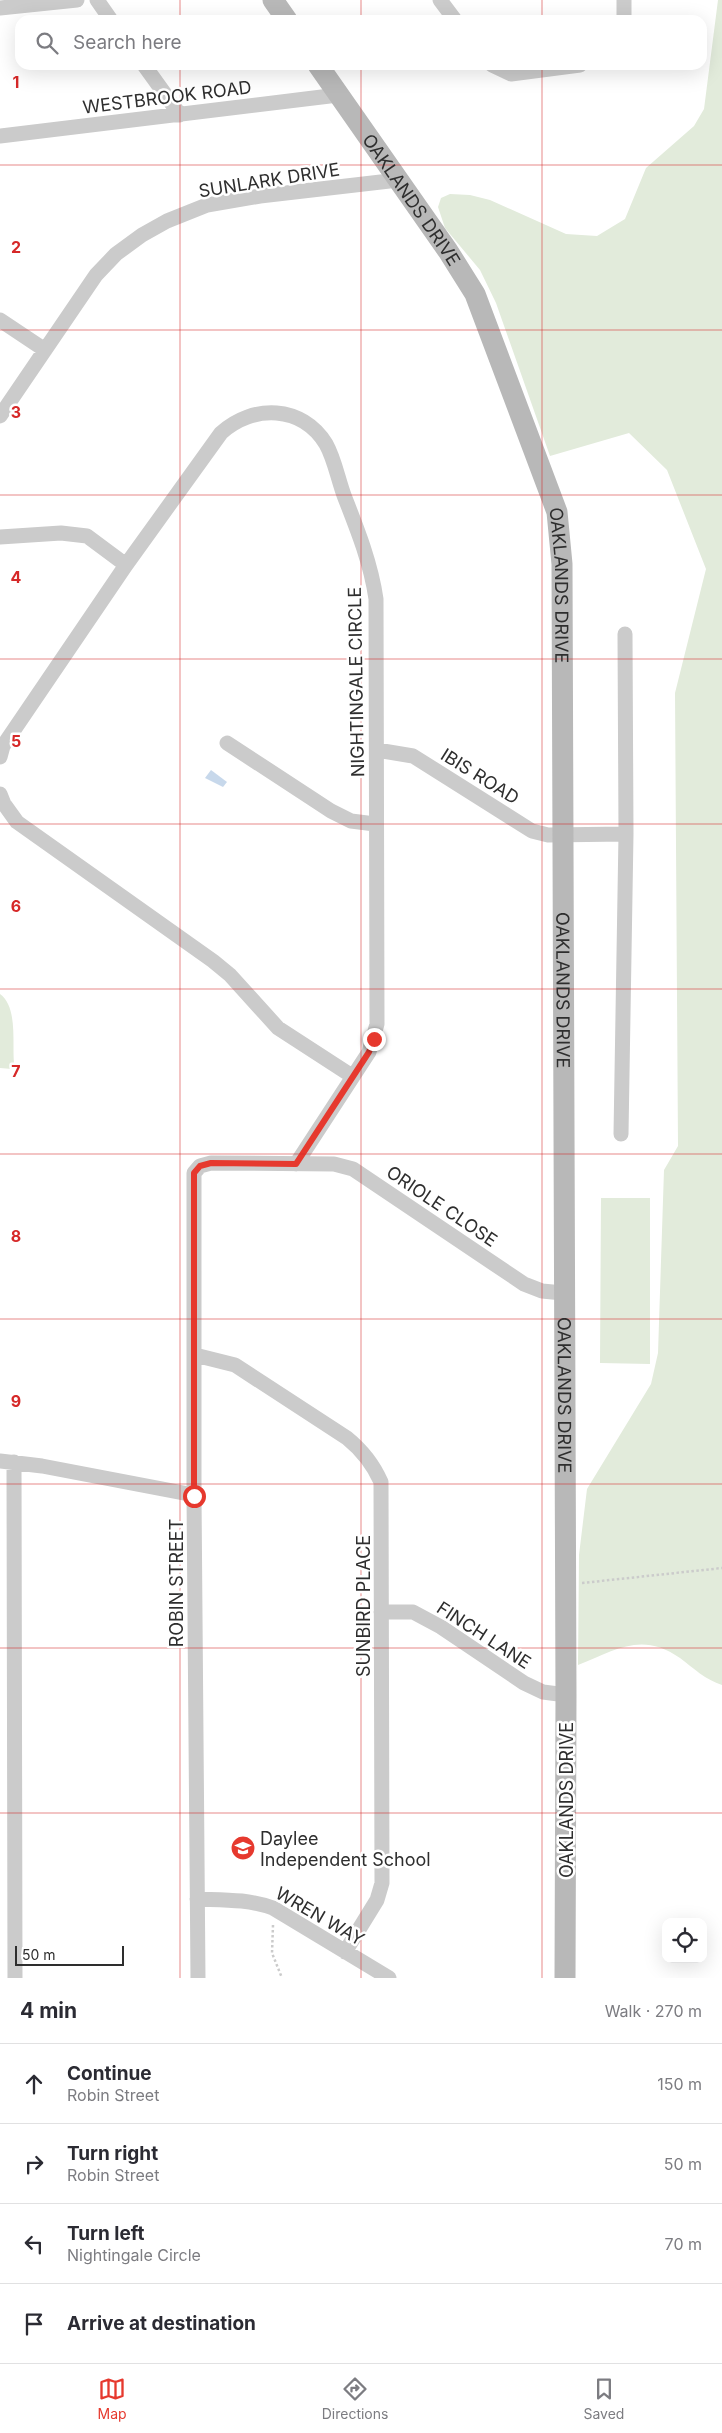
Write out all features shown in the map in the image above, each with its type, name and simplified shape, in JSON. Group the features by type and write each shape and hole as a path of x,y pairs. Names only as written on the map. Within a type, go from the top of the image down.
{"street":[{"path":"0,8 78,0"},
{"path":"97,0 108,15"},
{"path":"273,0 284,15"},
{"path":"440,0 451,15"},
{"path":"624,0 624,15"},
{"path":"148,70 180,115"},
{"name":"OAKLANDS DRIVE","path":"321,70 475,294 557,512 562,564 563,1293 566,1584 565,1978"},
{"path":"502,70 510,74 541,70"},
{"name":"WESTBROOK ROAD","path":"0,136 338,95"},
{"name":"SUNLARK DRIVE","path":"0,416 96,275 116,254 167,221 216,204 260,196 398,180"},
{"path":"0,320 45,350"},
{"name":"NIGHTINGALE CIRCLE","path":"0,757 3,746 126,565 194,467 229,425 249,415 271,412 293,416 312,427 320,435 331,454 373,578 376,599 377,750 375,824 377,1024 369,1052 296,1164"},
{"path":"0,537 62,533 87,536 126,565"},
{"path":"620,1134 626,834 625,634"},
{"path":"227,743 331,811 351,821 375,824"},
{"name":"IBIS ROAD","path":"377,750 413,756 532,831 548,835 626,834"},
{"path":"0,794 4,804 17,822 213,962 230,975 278,1028 352,1076"},
{"name":"ROBIN STREET","path":"198,1978 194,1496 196,1355 194,1173 200,1166 211,1163 296,1164"},
{"name":"ORIOLE CLOSE","path":"296,1164 334,1164 353,1169 524,1284 542,1291 563,1293"},
{"name":"SUNBIRD PLACE","path":"196,1355 235,1365 347,1438 359,1448 373,1465 381,1482 383,1500 381,1612 382,1883 377,1900 345,1952"},
{"path":"15,1978 7,1462 194,1496"},
{"name":"FINCH LANE","path":"381,1612 413,1612 441,1627 524,1683 543,1692 566,1695"},
{"name":"WREN WAY","path":"198,1899 242,1900 257,1902 272,1908 389,1978"}],"path":[{"path":"566,1584 722,1568"},
{"path":"272,1908 272,1953 282,1978"}],"green space":[{"path":"718,0 722,0 722,1685 705,1677 666,1650 641,1644 617,1649 578,1665 579,1555 587,1489 651,1384 658,1353 664,1170 678,1146 675,693 706,569 667,470 629,433 550,456 496,303 480,270 445,228 438,207 441,198 450,194 470,195 490,200 566,234 597,236 625,219 646,168 694,126 704,109"},
{"path":"0,994 10,1007 12,1016 14,1063 12,1069 0,1068"},
{"path":"601,1198 650,1198 650,1364 600,1363"}],"water":[{"path":"211,770 227,782 223,787 205,778"}],"place":[{"name":"Daylee Independent School","path":"243,1848"}],"route":[{"path":"194,1496 196,1355 194,1173 200,1166 211,1163 296,1164 369,1052 374,1039"}]}
